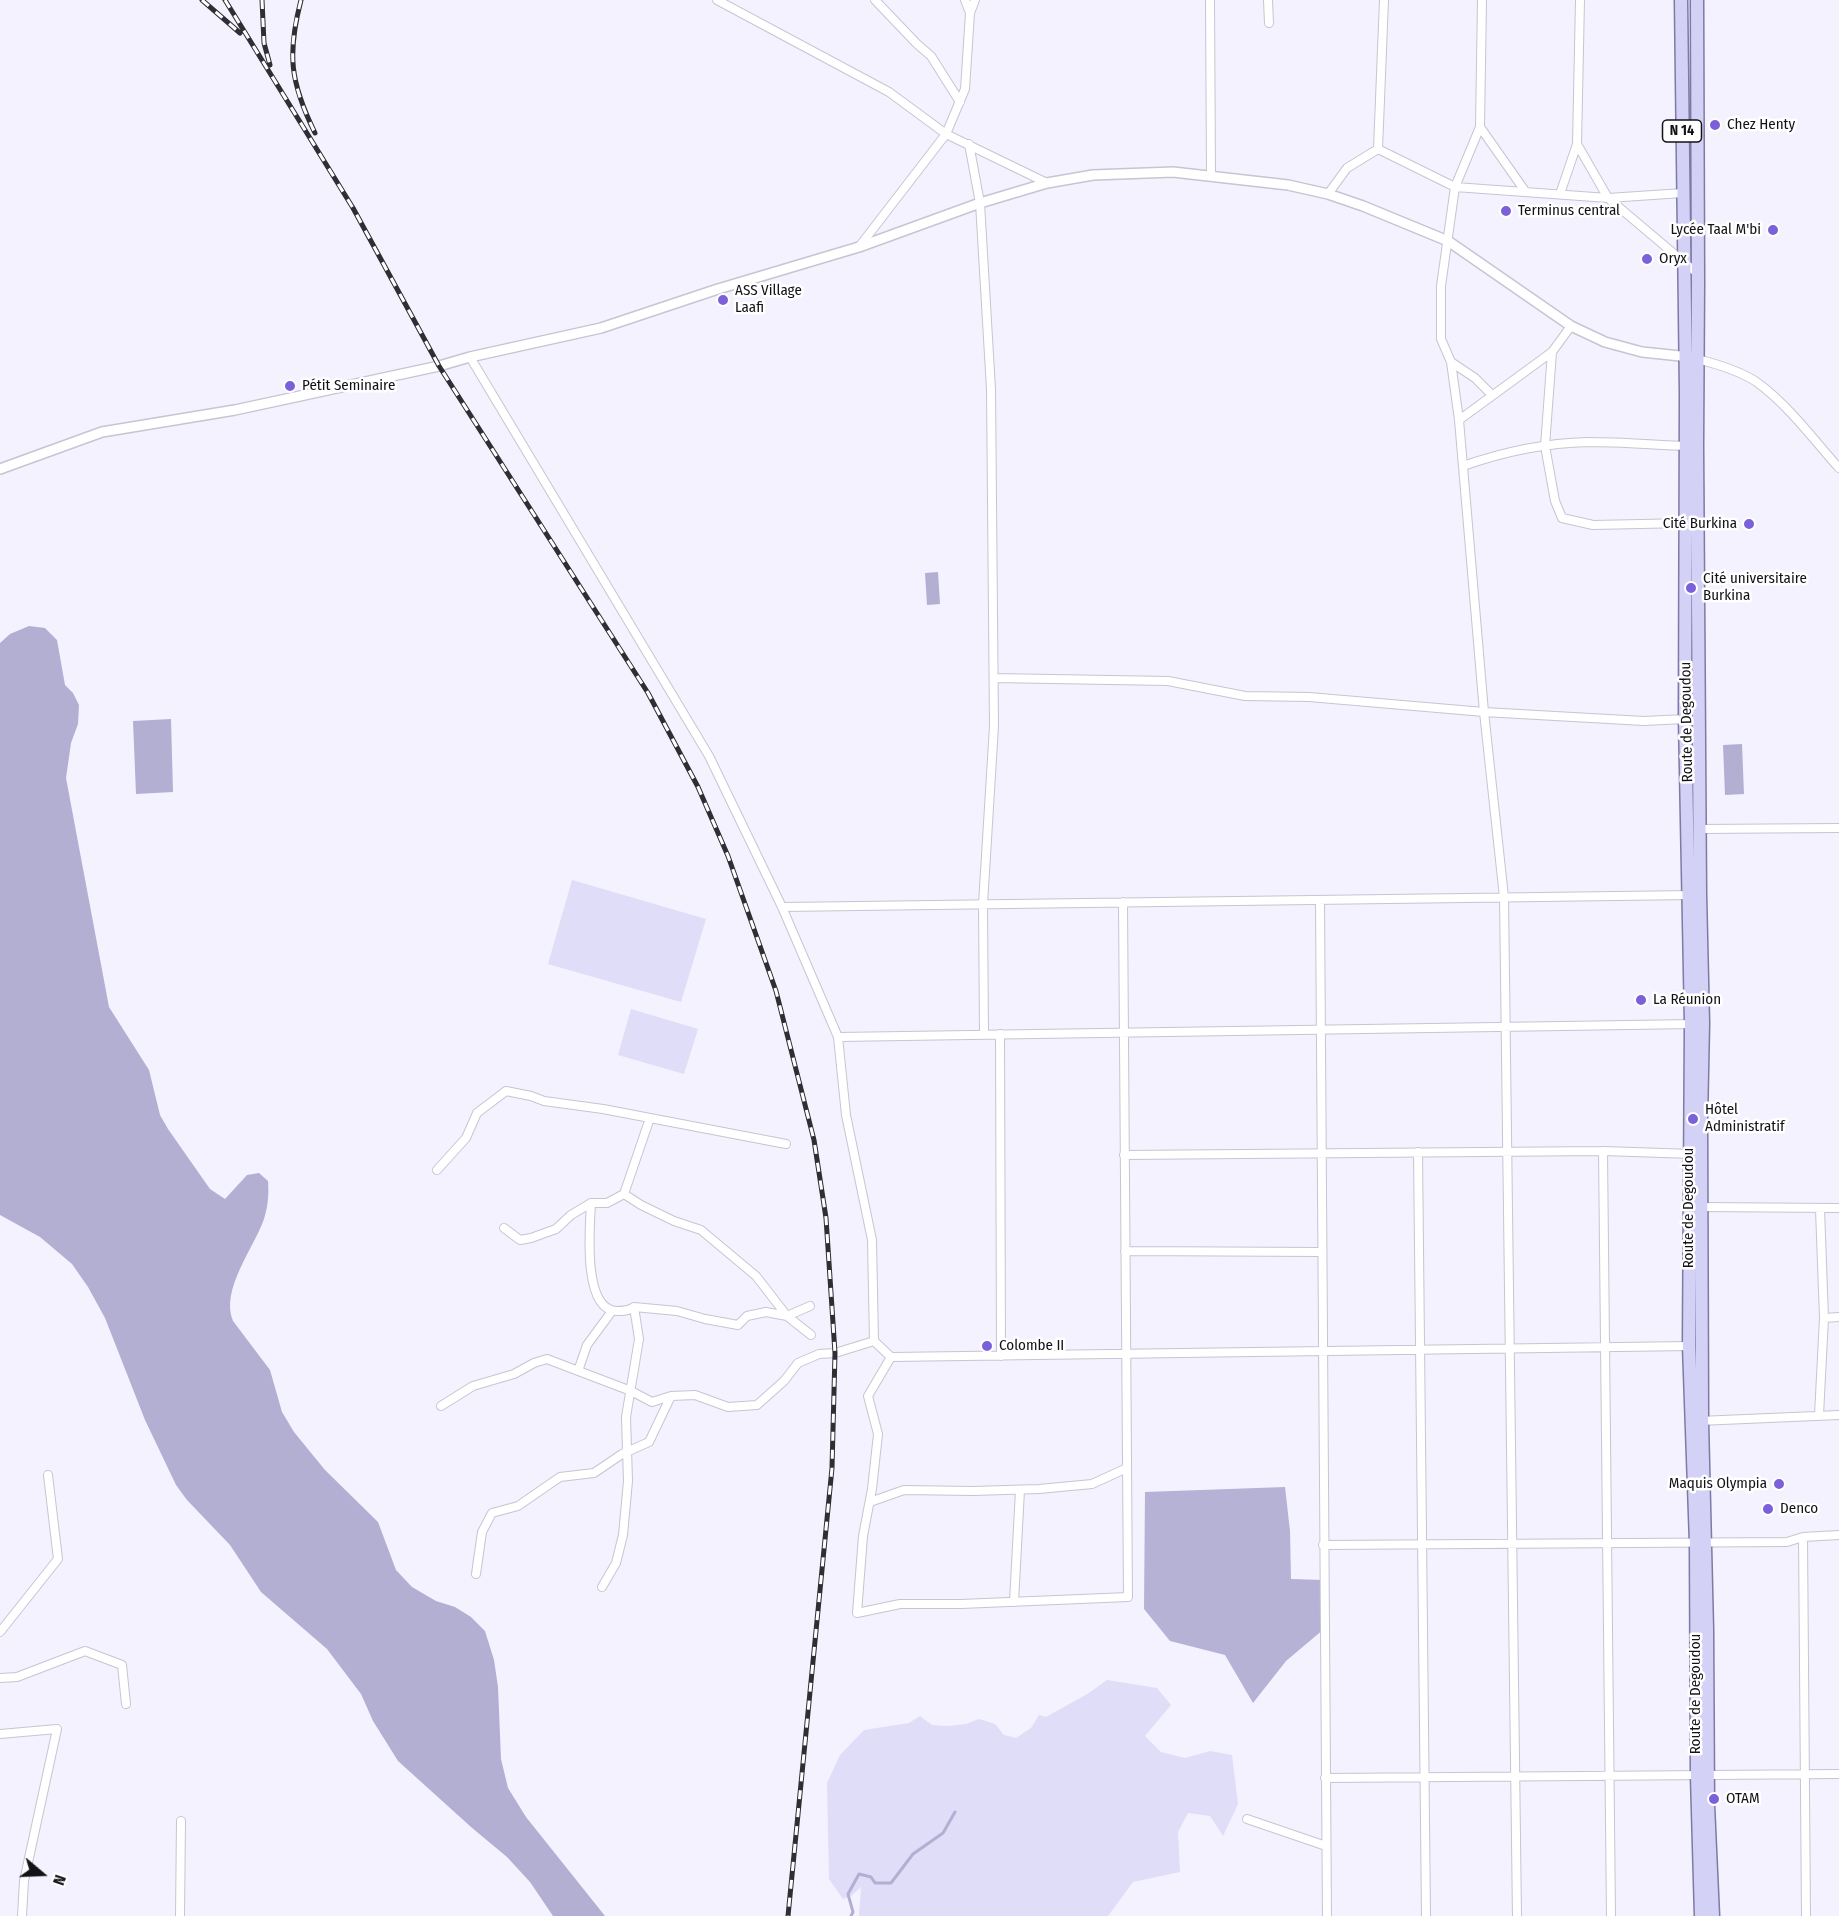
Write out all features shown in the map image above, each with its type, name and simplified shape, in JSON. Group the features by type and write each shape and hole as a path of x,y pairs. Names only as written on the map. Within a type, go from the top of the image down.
{"main road":[{"name":"N 14","path":"1681,0 1684,262 1691,358"},
{"name":"N 14","path":"1691,358 1698,274 1696,0"},
{"name":"Route de Degoudou","path":"1691,358 1690,446 1684,523 1685,719 1694,895 1697,1024 1695,1207 1697,1421 1701,1543 1701,1916"},
{"name":"Route de Degoudou","path":"1690,446 1698,523 1700,829 1694,895"},
{"name":"Route de Degoudou","path":"1702,1776 1713,1916"}],"street":[{"path":"717,0 889,92 946,134 1047,183"},
{"path":"875,0 931,56 960,102"},
{"path":"886,12 889,0"},
{"path":"965,0 970,13"},
{"path":"859,247 946,134 965,89 970,13 975,0"},
{"path":"1210,0 1211,176"},
{"path":"1268,0 1269,23"},
{"path":"1378,149 1384,0"},
{"path":"1482,0 1480,127 1455,187 1441,286 1441,339 1451,362 1459,420 1484,712 1504,897 1517,1916"},
{"path":"1560,194 1577,144 1580,0"},
{"path":"1480,127 1525,192"},
{"path":"969,144 980,203 991,389 994,726 983,904 984,1035"},
{"path":"1577,144 1608,198 1698,274"},
{"path":"1328,194 1347,168 1378,149"},
{"path":"1378,149 1455,187 1608,198 1683,193"},
{"path":"0,469 102,432 235,410 601,328 718,289 859,247 980,203 1047,183 1093,175 1143,172 1173,172 1288,185 1328,194 1448,241 1571,326 1605,342 1642,352 1691,358 1724,367 1757,382 1783,406 1839,468"},
{"path":"1459,420 1552,352 1571,326"},
{"path":"1552,352 1545,446 1555,501 1562,518 1593,525 1698,523"},
{"path":"470,357 709,756 782,907 838,1037 846,1115 872,1240 874,1341 891,1357 1696,1346"},
{"path":"1451,362 1475,378 1492,395"},
{"path":"1462,466 1501,454 1545,446 1587,442 1690,446"},
{"path":"994,678 1168,681 1245,696 1309,696 1484,712 1644,721 1685,719"},
{"path":"1700,829 1839,828"},
{"path":"782,907 1694,895"},
{"path":"1320,900 1327,1916"},
{"path":"891,1357 868,1396 878,1434 870,1502 863,1536 857,1612 900,1604 1128,1597 1123,902"},
{"path":"838,1037 1697,1024"},
{"path":"1000,1034 1001,1356"},
{"path":"437,1170 466,1138 477,1113 506,1091 544,1101 650,1118 786,1144"},
{"path":"504,1228 520,1240 531,1238 556,1229 571,1215 591,1203 607,1203 624,1194 650,1118"},
{"path":"1124,1155 1603,1151 1695,1154"},
{"path":"1603,1151 1611,1916"},
{"path":"1418,1152 1426,1916"},
{"path":"624,1194 674,1221 701,1230 756,1276 787,1316 811,1335"},
{"path":"591,1203 589,1249 591,1272 599,1300 612,1311 629,1310 634,1307 677,1311 738,1325 747,1316 766,1312 787,1316 810,1306"},
{"path":"1695,1207 1839,1208"},
{"path":"1819,1415 1824,1318 1820,1209"},
{"path":"1125,1251 1321,1252"},
{"path":"602,1587 616,1563 622,1535 628,1481 626,1417 639,1339 634,1307"},
{"path":"578,1371 587,1345 612,1311"},
{"path":"1824,1318 1839,1317"},
{"path":"441,1406 473,1386 514,1374 547,1359 631,1391 652,1402 671,1396 695,1395 728,1407 757,1405 784,1381 798,1363 819,1354 835,1353 874,1341"},
{"path":"476,1574 482,1532 492,1514 518,1506 560,1476 594,1473 628,1452 650,1443 671,1396"},
{"path":"1697,1421 1839,1415"},
{"path":"870,1502 904,1490 1020,1490 1092,1484 1127,1468"},
{"path":"0,1632 58,1559 48,1475"},
{"path":"1014,1602 1020,1490"},
{"path":"1323,1545 1787,1542 1803,1537 1839,1535"},
{"path":"1803,1537 1806,1916"},
{"path":"0,1678 16,1677 85,1651 122,1665 126,1704"},
{"path":"0,1734 57,1729 24,1881 22,1916"},
{"path":"1325,1778 1839,1774"},
{"path":"1247,1819 1326,1846"},
{"path":"180,1916 181,1821"}],"shaded area":[{"path":"938,572 940,604 927,605 925,573"},
{"path":"29,626 45,628 57,640 65,685 73,693 79,705 78,724 71,743 66,778 109,1007 149,1070 160,1115 210,1189 225,1199 247,1175 259,1173 268,1181 268,1200 264,1219 234,1283 230,1309 233,1321 270,1370 282,1412 294,1432 325,1470 378,1522 396,1570 412,1587 436,1601 455,1607 471,1617 485,1631 494,1660 498,1687 501,1759 508,1788 526,1817 605,1916 553,1916 530,1882 507,1857 398,1761 373,1721 361,1694 327,1649 261,1592 230,1545 187,1500 176,1485 145,1420 105,1318 72,1264 40,1237 0,1215 0,643 10,634"},
{"path":"171,719 173,792 136,794 133,721"},
{"path":"1742,744 1744,794 1725,795 1723,745"},
{"path":"572,880 706,919 681,1002 548,964"},
{"path":"631,1009 698,1029 684,1074 618,1055"},
{"path":"1285,1487 1290,1531 1291,1579 1323,1580 1324,1629 1286,1661 1253,1703 1225,1655 1170,1641 1144,1609 1145,1492"},
{"path":"1107,1680 1157,1688 1171,1705 1145,1736 1161,1752 1185,1758 1210,1751 1232,1755 1238,1804 1223,1836 1210,1816 1188,1813 1178,1832 1180,1872 1133,1882 1108,1916 859,1916 861,1887 851,1896 843,1899 829,1879 827,1783 840,1755 864,1730 909,1723 920,1716 932,1725 947,1726 966,1724 979,1719 995,1724 1004,1735 1016,1738 1031,1728 1039,1715 1046,1717"}],"waterway":[{"path":"851,1916 853,1912 848,1894 859,1874 871,1877 875,1883 891,1883 913,1854 943,1833 955,1812"}],"railway":[{"path":"202,0 240,33"},
{"path":"225,0 353,208 439,366 648,693 698,787 728,856 776,991 814,1140 826,1218 835,1353 832,1468 788,1916"},
{"path":"262,0 264,43 270,65"},
{"path":"301,0 294,36 293,68 300,98 315,133"}],"place":[{"name":"Chez Henty","path":"1715,125"},
{"name":"Terminus central","path":"1506,211"},
{"name":"Lycée Taal M'bi","path":"1773,230"},
{"name":"Oryx","path":"1647,259"},
{"name":"ASS Village Laafi","path":"723,300"},
{"name":"Pétit Seminaire","path":"290,386"},
{"name":"Cité Burkina","path":"1749,524"},
{"name":"Cité universitaire Burkina","path":"1691,588"},
{"name":"La Réunion","path":"1641,1000"},
{"name":"Hôtel Administratif","path":"1693,1119"},
{"name":"Colombe II","path":"987,1346"},
{"name":"Maquis Olympia","path":"1779,1484"},
{"name":"Denco","path":"1768,1509"},
{"name":"OTAM","path":"1714,1799"}]}
